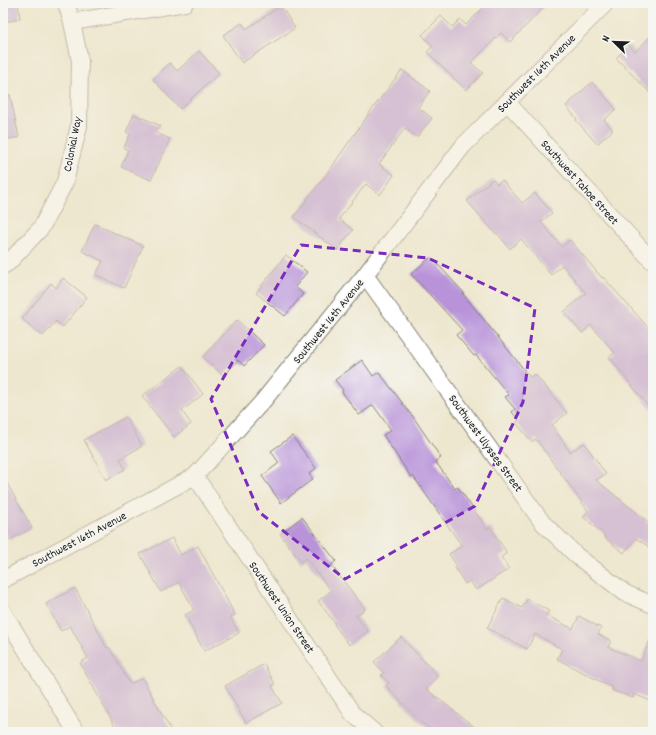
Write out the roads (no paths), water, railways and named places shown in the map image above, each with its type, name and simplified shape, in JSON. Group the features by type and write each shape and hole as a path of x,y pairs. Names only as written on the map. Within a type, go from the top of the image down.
{"street":[{"name":"Colonial Way","path":"3,266 8,263 41,228 65,182 79,126 80,61 72,22 66,3"},
{"path":"72,22 185,3"},
{"name":"Southwest 16th Avenue","path":"3,580 195,476 263,401 365,275 463,146 606,3"},
{"name":"Southwest Tahoe Street","path":"507,102 653,262"},
{"name":"Southwest Ulysses Street","path":"365,275 542,522 577,556 625,593 653,605"},
{"name":"Southwest Union Street","path":"195,476 353,714 374,732"},
{"path":"3,612 76,732"}]}
